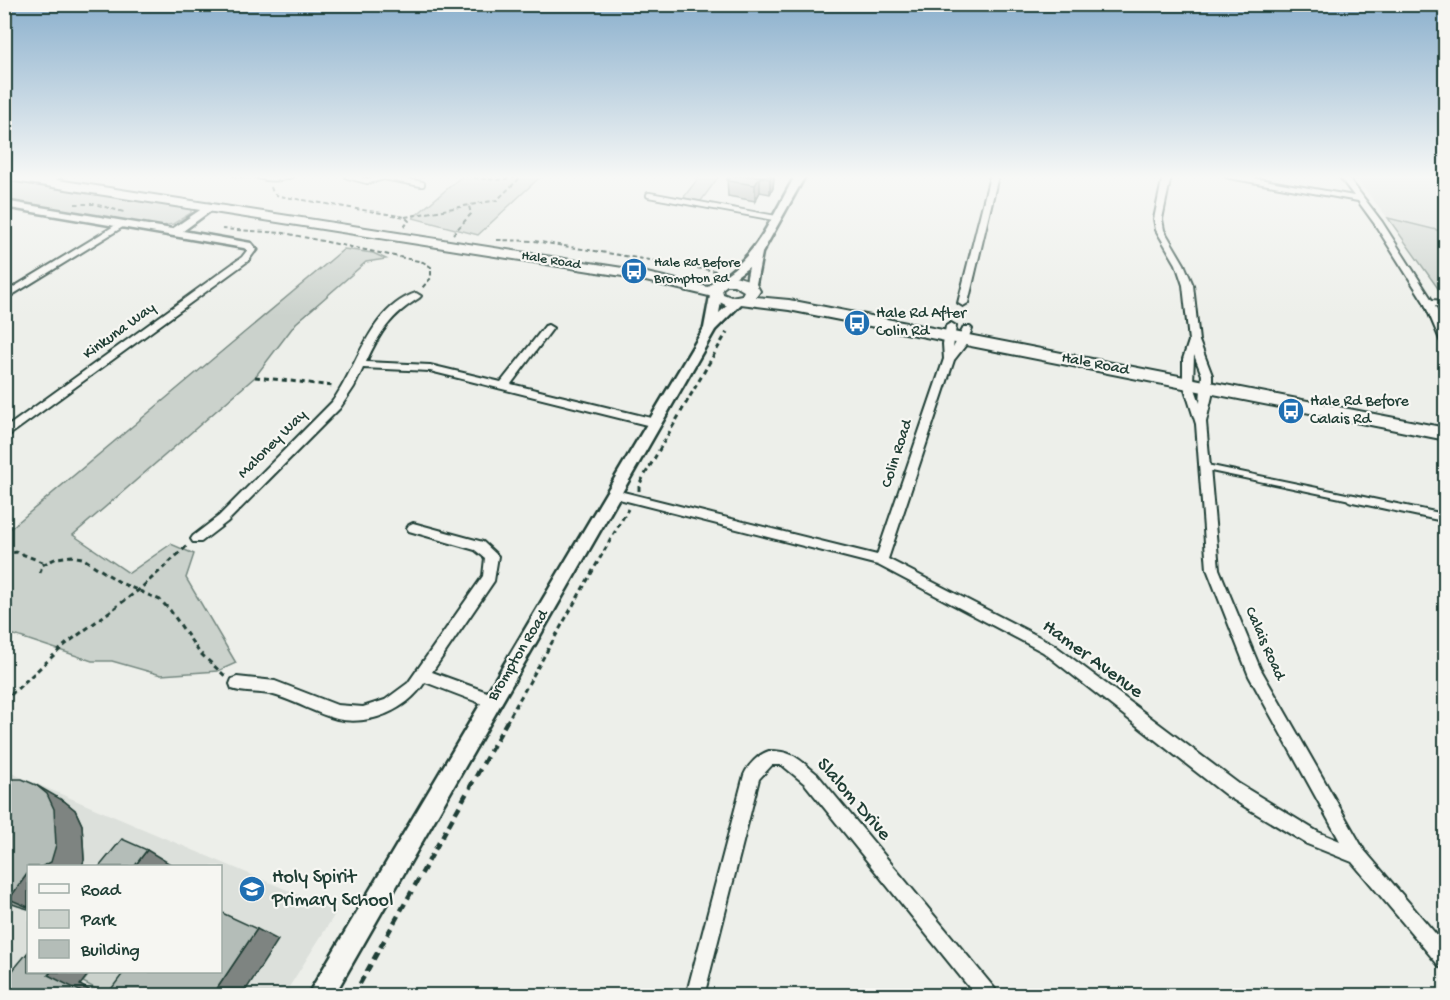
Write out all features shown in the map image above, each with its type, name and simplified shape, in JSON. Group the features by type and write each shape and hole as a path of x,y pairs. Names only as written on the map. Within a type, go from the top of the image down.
{"main road":[{"name":"Hale Road","path":"307,223 667,280 720,285"},
{"path":"742,281 746,294 722,300 720,285 742,281"},
{"name":"Hale Road","path":"746,294 789,305 957,332 1188,377 1446,434"},
{"name":"Hale Road","path":"1207,381 1446,422"}],"street":[{"path":"109,223 247,244 252,250"},
{"path":"173,233 187,223"},
{"path":"746,294 757,253 773,223"},
{"path":"963,303 983,223"},
{"name":"Calais Road","path":"1159,223 1160,230 1180,264 1188,285 1194,341 1207,381 1201,424"},
{"path":"1378,223 1429,302 1446,342"},
{"path":"4,297 122,225"},
{"name":"Kinkuna Way","path":"4,435 245,259 252,250"},
{"path":"720,285 737,273 757,253"},
{"name":"Brompton Road","path":"719,330 720,285"},
{"name":"Brompton Road","path":"323,992 655,423 746,294"},
{"name":"Maloney Way","path":"197,539 223,519 336,405 349,387 376,331 398,307 417,296"},
{"path":"1429,302 1446,304"},
{"path":"503,387 548,328"},
{"name":"Colin Road","path":"881,561 949,358 960,346 957,332"},
{"name":"Calais Road","path":"1194,341 1188,359 1188,377 1201,424 1213,568 1254,671 1358,856"},
{"path":"360,365 429,368 655,423"},
{"name":"Hamer Avenue","path":"615,494 881,561 1048,648 1233,790 1313,838 1358,856 1446,961"},
{"path":"237,684 275,688 337,712 363,714 388,706 413,688 489,577 492,556 479,546 413,528"},
{"path":"423,675 493,701"},
{"name":"Slalom Drive","path":"695,996 752,775 769,758 785,758 811,779 988,996"}],"lane":[{"path":"1204,467 1446,518"}],"path":[{"path":"408,223 404,227 413,229"},
{"path":"462,237 452,235 463,223"},
{"path":"490,240 534,241 720,285"},
{"path":"353,996 618,523 624,518 719,330"},
{"path":"255,377 349,387"},
{"path":"4,701 66,644 140,589 197,539"},
{"path":"4,554 17,552 46,563"},
{"path":"40,573 42,565 57,558 72,556 82,558 121,583 140,589 160,600 171,610 199,652 212,666 237,684"}],"shaded area":[{"path":"1407,223 1445,223 1445,232"},
{"name":"Holy Spirit Primary School","path":"4,770 337,911 284,995 5,995"}],"green space":[{"path":"133,223 175,223 158,227"},
{"path":"431,223 491,223 478,235"},
{"path":"1391,223 1407,223 1445,232 1445,292 1442,294"},
{"path":"344,249 373,253 386,259 366,262 296,323 255,377 73,535 129,573 171,544 194,554 186,578 236,663 218,671 161,675 112,661 92,661 5,632 5,533"},
{"path":"90,973 148,973 108,995 83,982"}],"building":[{"path":"4,779 22,779 36,785 47,794 54,809 56,845 51,862 45,865 27,865 27,874 9,899 4,898"},
{"path":"122,839 147,850 136,865 101,865"},
{"path":"222,913 257,929 212,996 106,996 123,973 222,973"},
{"path":"27,953 27,973 50,973 48,975 84,993 82,996 4,996 4,981"}],"place":[{"name":"Hale Rd Before Brompton Rd","path":"634,271"},
{"name":"Hale Rd After Colin Rd","path":"857,323"},
{"name":"Hale Rd Before Calais Rd","path":"1291,411"},
{"name":"Holy Spirit Primary School","path":"252,889"}]}
